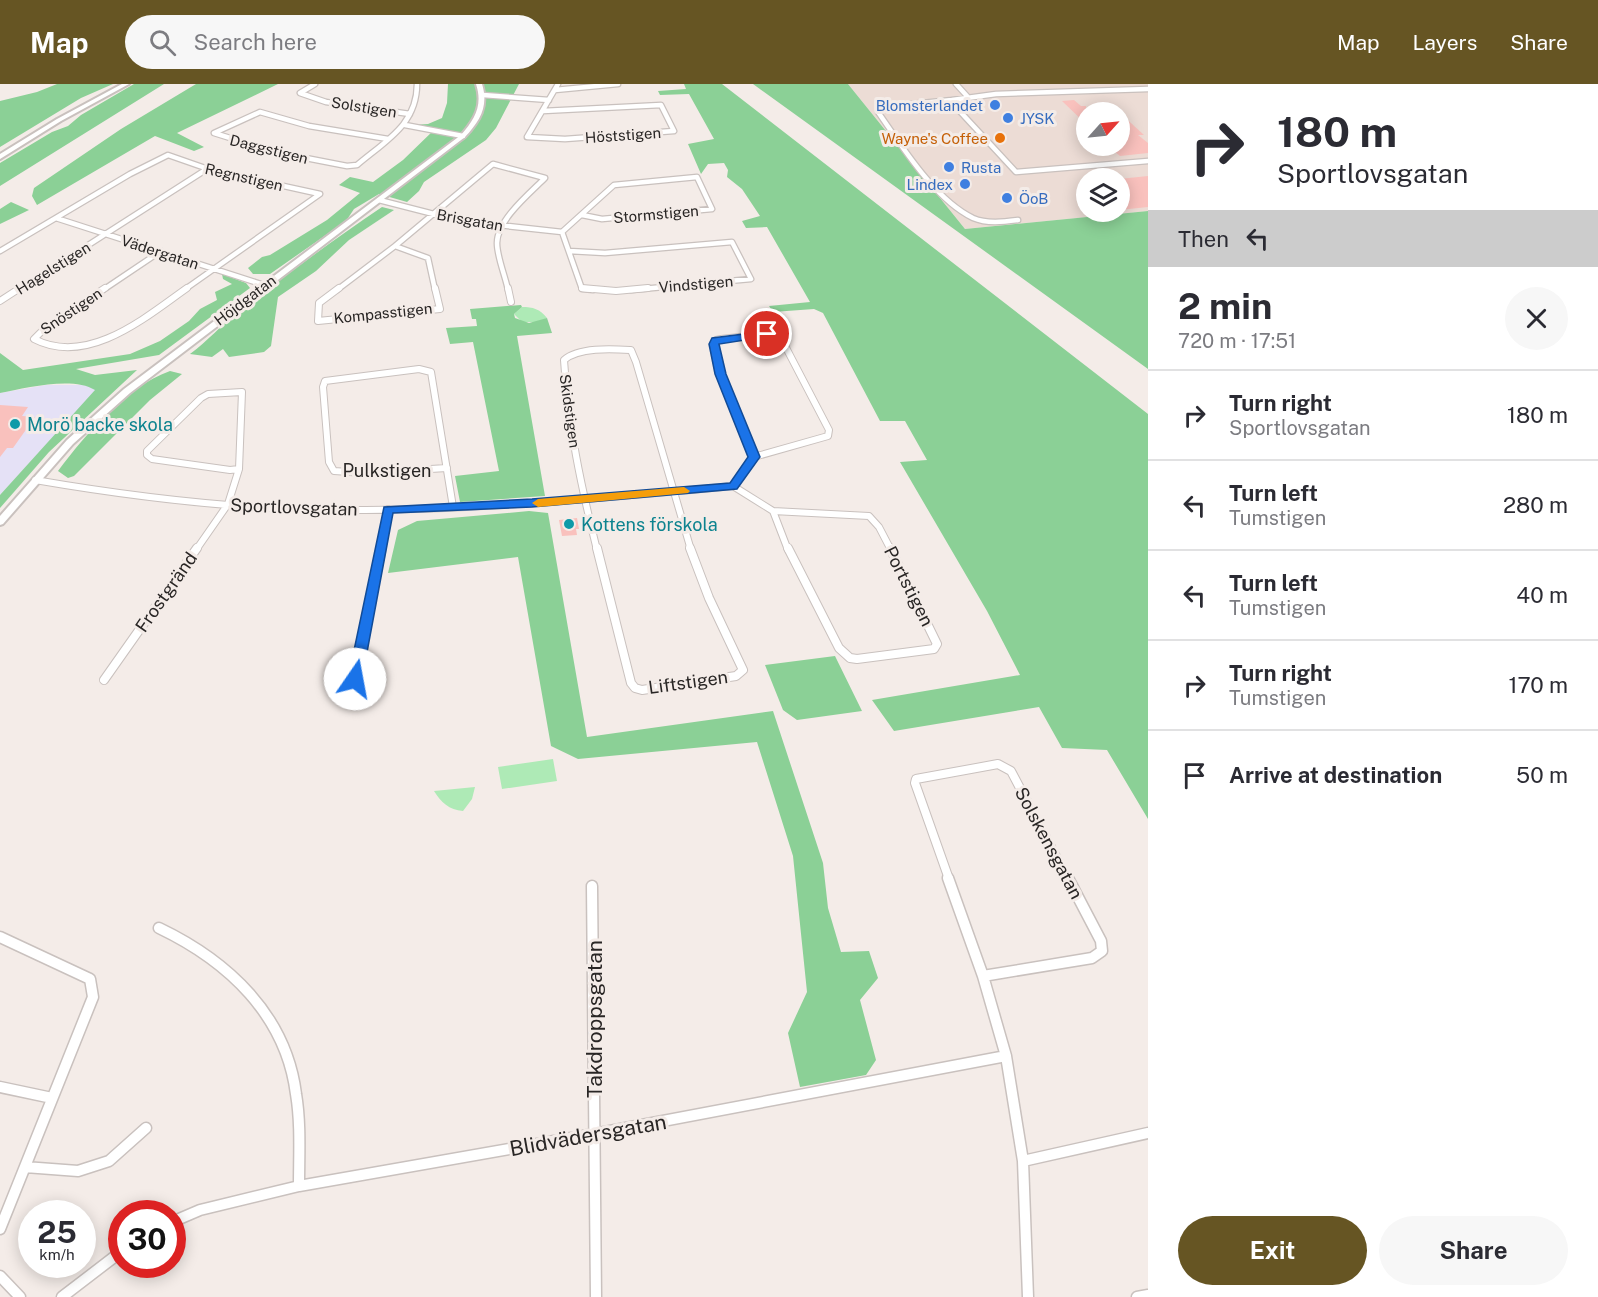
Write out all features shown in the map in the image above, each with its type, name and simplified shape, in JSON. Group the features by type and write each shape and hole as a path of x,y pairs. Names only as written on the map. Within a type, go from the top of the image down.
{"street":[{"path":"0,157 59,120 126,84"},
{"name":"Solstigen","path":"315,84 300,93 326,102 410,114"},
{"name":"Solstigen","path":"405,125 417,99 417,84"},
{"path":"479,84 483,95 549,100"},
{"name":"Höststigen","path":"543,111 661,105 674,131 565,139 527,137 558,84"},
{"path":"555,90 618,84"},
{"path":"956,84 967,96"},
{"path":"1018,220 988,222 965,214 915,164 878,110 881,107 895,104 952,100 967,96 1147,89"},
{"name":"Höjdgatan","path":"0,522 70,442 127,391 463,136 481,111 483,95"},
{"path":"952,100 954,105 1016,172 1148,161"},
{"name":"Daggstigen","path":"388,139 309,126 260,112 214,133 275,152 347,166 357,165 405,125"},
{"path":"405,125 463,136"},
{"name":"Regnstigen","path":"56,218 130,174 168,155 207,169 320,194 214,269"},
{"name":"Kompasstigen","path":"395,246 428,258 440,309 318,321 319,303 395,246 493,164 545,178 510,213 503,226"},
{"name":"Hagelstigen","path":"0,301 207,169"},
{"name":"Stormstigen","path":"562,232 614,185 697,177 712,209 602,219 582,215"},
{"name":"Brisgatan","path":"379,201 461,221 562,232"},
{"path":"0,251 56,218"},
{"name":"Vädergatan","path":"56,218 264,285"},
{"path":"503,226 497,242 511,302"},
{"name":"Vindstigen","path":"562,232 569,252 582,289 616,291 751,279 732,242 605,253 569,252"},
{"name":"Snöstigen","path":"160,251 45,328 34,339 46,345 55,345 113,339 214,269"},
{"path":"733,486 754,457 828,436 829,430 782,340 773,335 721,339 716,340 714,344 720,374 754,457"},
{"name":"Skidstigen","path":"585,499 567,411 564,360 571,354 617,349 631,350 634,355 673,492"},
{"name":"Pulkstigen","path":"447,468 364,473 334,471 329,462 323,387 325,381 419,369 431,372 447,468 453,507"},
{"name":"Frostgränd","path":"104,681 228,504 240,469 242,392 208,394 201,398 147,451 147,455 152,459 230,470 240,469"},
{"name":"Sportlovsgatan","path":"35,480 130,495 228,504 388,509 585,499 733,486"},
{"name":"Portstigen","path":"733,486 773,511 792,514 869,516 879,527 930,626 937,645 934,649 857,658 845,655 839,648 794,564 773,511"},
{"name":"Liftstigen","path":"585,499 631,683 635,688 642,690 736,676 743,670 709,598 683,528 673,492"},
{"path":"351,698 388,509"},
{"name":"Solskensgatan","path":"983,976 1092,958 1102,951 1101,941 1011,771 998,764 916,779 915,783 983,976 1006,1056 1023,1161 1028,1297"},
{"name":"Takdroppsgatan","path":"592,886 596,1297"},
{"path":"159,928 187,940 238,978 266,1011 280,1036 292,1067 298,1110 299,1186"},
{"path":"0,937 16,942 90,980 93,997 0,1230"},
{"name":"Blidvädersgatan","path":"186,1216 200,1210 299,1186 594,1134 1006,1056"},
{"path":"0,1087 52,1098"},
{"path":"25,1167 78,1171 99,1165 109,1161 146,1128"},
{"path":"1023,1161 1148,1133"},
{"path":"62,1297 108,1262"},
{"path":"0,1276 20,1297"},
{"path":"1137,1297 1148,1295"}],"shaded area":[{"path":"848,84 1148,84 1148,211 1130,213 1130,168 1076,168 1076,218 965,229"},
{"path":"46,385 87,385 96,390 0,495 0,393"}],"green space":[{"path":"57,84 113,84 81,98 0,147 0,101 37,92"},
{"path":"134,84 164,84 0,186 0,163 52,132 68,126 81,115"},
{"path":"196,84 278,84 177,133 204,147 194,151 155,136 37,205 32,196 34,188 121,129"},
{"path":"448,84 519,84 496,128 486,140 424,182 419,191 407,202 379,194 354,209 346,221 270,274 253,274 248,268 262,257 270,255 327,220 360,193 339,185 350,177 373,182 403,160 435,129 412,125 428,124 442,118 447,103"},
{"path":"684,84 722,84 1148,414 1148,819 1107,750 1062,748 1039,707 894,731 872,700 1020,675 987,611 900,462 927,460 905,421 880,421 823,313 814,309 773,312 769,306 810,302 767,227 746,228 742,221 760,216 742,189 727,177 728,170 724,163 708,164 701,174 688,144 714,139 689,94 660,95 658,91 686,89"},
{"path":"753,84 848,84 965,229 1076,218 1076,222 1130,222 1130,213 1148,211 1148,369"},
{"path":"11,202 29,210 0,224 0,209"},
{"path":"382,207 394,210 349,240 316,271 278,297 271,346 264,352 229,357 223,349 212,357 190,354 239,311"},
{"path":"222,274 246,283 250,288 159,355 76,369 95,375 137,370 49,452 0,508 0,495 95,390 86,386 62,383 0,393 0,353 23,370 130,354 160,341 189,321 200,309 217,300 215,292 232,284 223,279"},
{"path":"521,305 522,307 514,314 515,318 529,323 547,318 552,333 517,336 545,496 460,502 455,476 499,471 473,342 450,344 446,328 477,326 476,319 472,319 470,309"},
{"path":"522,307 536,309 547,318 539,322 522,322 514,314"},
{"path":"170,371 182,374 150,400 74,476 68,478 58,471 94,427 122,400 137,388"},
{"path":"529,511 548,513 587,737 773,711 823,863 828,908 841,952 869,951 878,978 860,1000 876,1060 866,1075 800,1087 788,1033 807,992 793,856 757,742 578,759 551,746 518,557 388,573 398,530 417,521"},
{"path":"835,656 862,711 797,720 783,710 765,665"},
{"path":"553,759 557,781 502,789 498,767"},
{"path":"475,787 472,799 463,811 446,805 434,791"}],"building":[{"path":"1074,100 1076,102 1076,114 1062,101"},
{"path":"1130,122 1144,135 1138,135 1148,143 1148,153 1130,155"},
{"path":"1148,176 1148,207 1130,209 1130,178"},
{"name":"Morö backe skola","path":"0,405 28,407 22,416 35,417 13,448 7,448 0,457"},
{"name":"Kottens förskola","path":"577,518 579,529 576,529 577,535 562,536 559,520"}],"slow traffic":[{"path":"538,503 684,491"}],"place":[{"name":"Blomsterlandet","path":"995,105"},
{"name":"JYSK","path":"1008,118"},
{"name":"Wayne's Coffee","path":"1000,138"},
{"name":"Rusta","path":"949,167"},
{"name":"Lindex","path":"965,184"},
{"name":"ÖoB","path":"1007,198"},
{"name":"Morö backe skola","path":"15,424"},
{"name":"Kottens förskola","path":"569,524"}],"route":[{"path":"355,679 388,509 532,503 733,486 754,457 720,374 714,344 716,340 721,339 767,334"}]}
